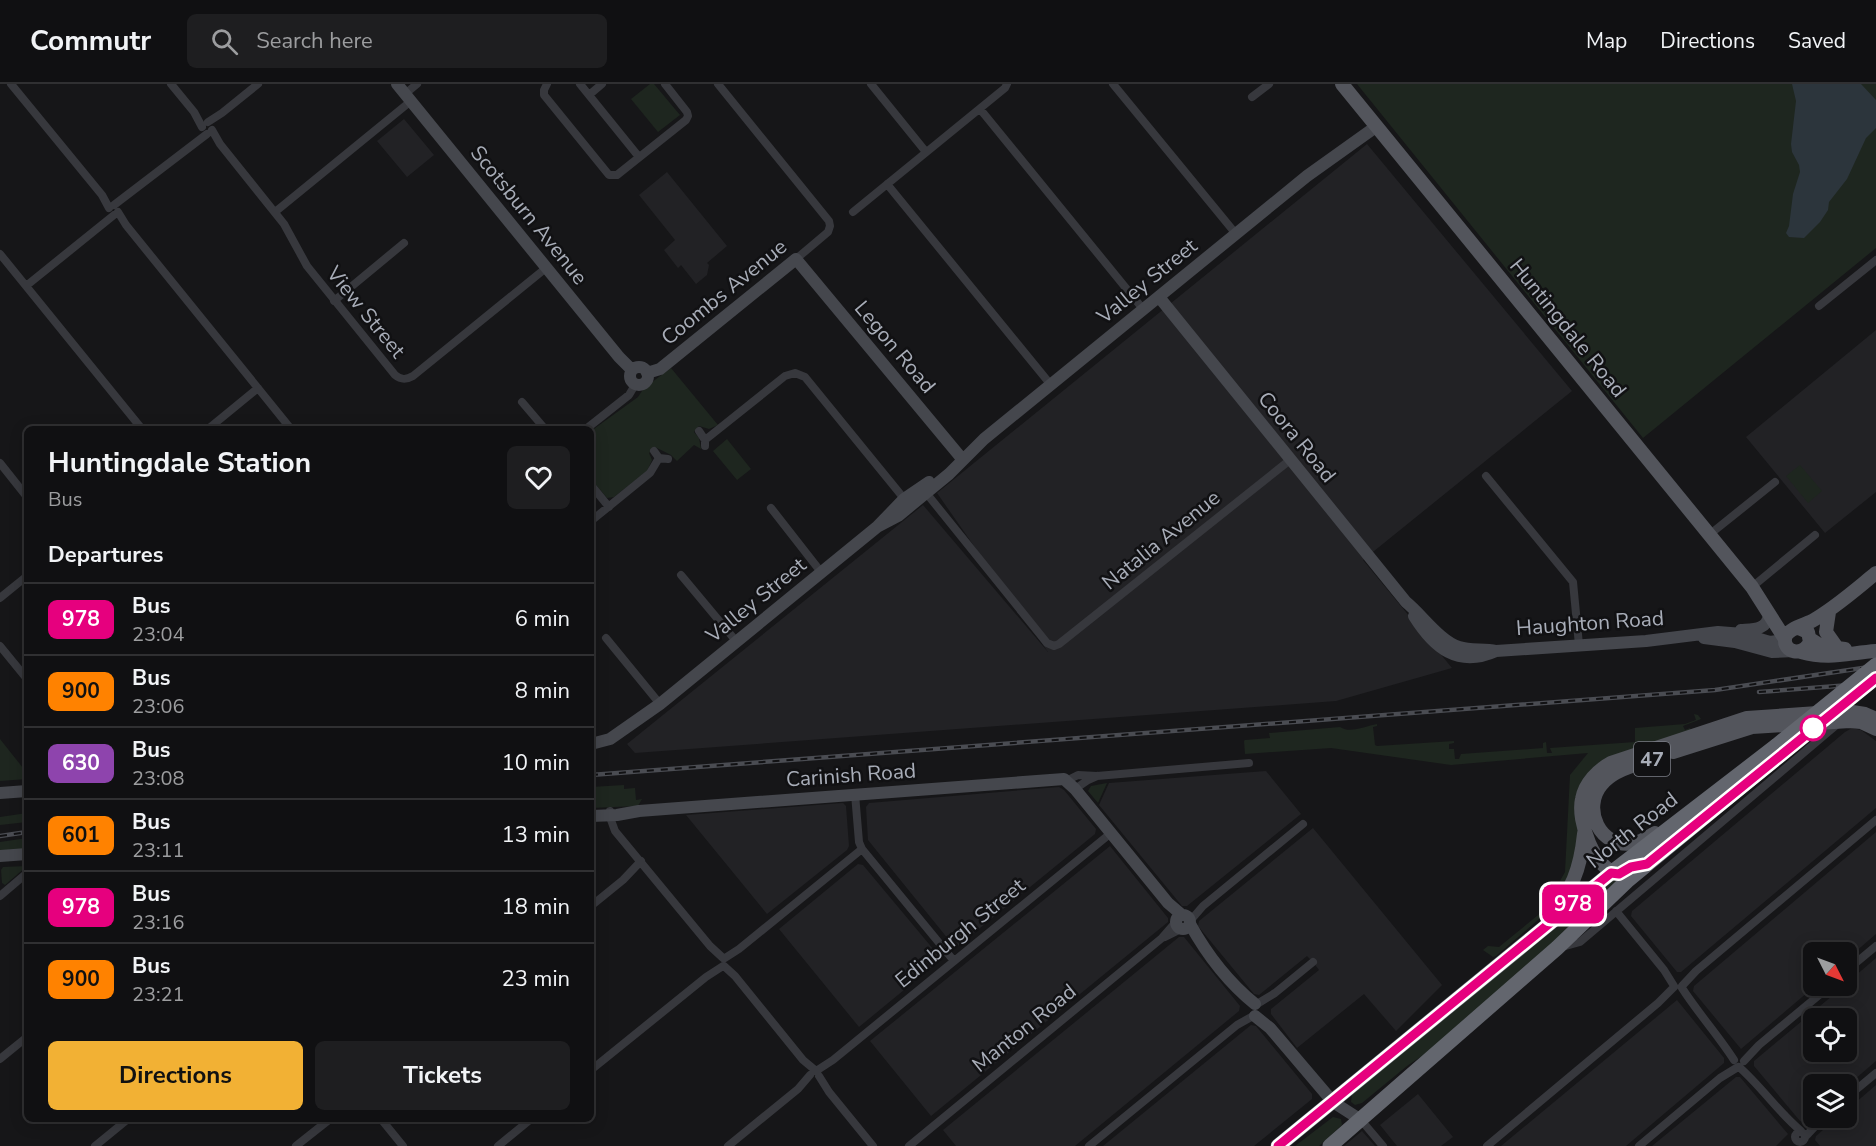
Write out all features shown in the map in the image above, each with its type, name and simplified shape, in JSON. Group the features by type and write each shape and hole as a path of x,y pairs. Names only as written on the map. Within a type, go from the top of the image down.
{"highway":[{"name":"North Road","path":"1278,1146 1611,873 1776,746 1876,665"},
{"name":"North Road","path":"1330,1146 1557,948 1649,863 1876,678"}],"main road":[{"name":"Huntingdale Road","path":"1342,84 1791,634"},
{"path":"1829,612 1810,639 1808,646 1798,652 1787,646 1791,634 1829,612 1876,573"},
{"name":"Huntingdale Road","path":"1761,598 1769,616 1791,634"},
{"path":"1829,612 1826,632 1838,649"},
{"path":"1791,634 1808,633 1810,639"},
{"name":"Haughton Road","path":"1810,639 1821,646 1872,650"},
{"name":"Haughton Road","path":"1798,652 1831,657 1872,650"},
{"name":"47","path":"1611,873 1600,862 1585,830 1581,810 1585,791 1596,774 1611,763 1747,718 1846,711 1865,714 1876,719"},
{"name":"47","path":"1676,823 1636,842 1626,844 1616,842 1605,835 1596,824 1592,808 1594,796 1603,782 1623,768 1741,730 1764,726 1840,722 1861,722 1876,729"},
{"path":"1536,935 1571,887 1581,860 1585,830"},
{"path":"1611,873 1619,874 1631,867 1649,863"}],"street":[{"path":"11,84 289,426"},
{"name":"View Street","path":"171,84 275,212 287,228 304,262 395,375 406,379 413,376 546,268"},
{"path":"26,286 100,225 129,195 258,84"},
{"path":"275,212 417,84"},
{"path":"547,84 544,95 609,175 617,175 686,120 687,112 666,84"},
{"path":"580,84 639,157"},
{"path":"589,95 602,84"},
{"name":"Coombs Avenue","path":"647,373 660,369 823,237 830,226 827,217 718,84"},
{"path":"871,84 926,152"},
{"path":"1113,84 1236,234"},
{"path":"1252,97 1269,84"},
{"path":"853,212 1006,86"},
{"name":"Scotsburn Avenue","path":"405,93 546,268 632,370"},
{"path":"980,109 1143,309"},
{"name":"Valley Street","path":"612,742 923,490 972,445 984,439 1236,234 1336,154 1345,150 1374,123"},
{"path":"887,184 1051,385"},
{"path":"334,301 404,243"},
{"path":"0,254 140,426"},
{"name":"Legon Road","path":"796,259 961,457"},
{"path":"1819,306 1876,260"},
{"name":"Coora Road","path":"1159,297 1406,602 1446,646"},
{"path":"640,367 647,373 646,382 635,385 630,379 632,370 640,367"},
{"path":"699,431 705,443 785,376 795,373 805,377 907,502"},
{"path":"590,426 629,395 635,385"},
{"path":"212,426 258,388"},
{"path":"522,402 542,426"},
{"path":"594,519 650,473 660,456"},
{"name":"Natalia Avenue","path":"923,490 1047,643 1054,646 1290,460"},
{"path":"0,463 24,492"},
{"path":"1486,476 1573,582 1579,645"},
{"path":"1709,535 1775,482"},
{"path":"594,489 609,507"},
{"path":"771,508 821,572"},
{"path":"1752,587 1815,535"},
{"path":"681,575 736,641"},
{"path":"0,598 24,578"},
{"path":"1722,632 1759,628 1766,623 1769,616"},
{"name":"Haughton Road","path":"1446,646 1496,651 1687,637 1722,632 1747,635 1770,642 1791,634"},
{"name":"Haughton Road","path":"1687,637 1735,642 1772,652 1798,652"},
{"path":"606,638 660,704"},
{"path":"0,646 24,675"},
{"name":"North Road","path":"1557,948 1580,942 1840,722"},
{"path":"594,744 612,742"},
{"path":"594,749 612,742"},
{"path":"1249,763 1097,776 1070,785 1333,1102 1361,1120 1383,1146"},
{"name":"Carinish Road","path":"594,815 613,812 1060,779 1070,785"},
{"path":"0,793 24,791"},
{"path":"855,794 861,849 954,961"},
{"name":"Carinish Road","path":"594,811 613,812"},
{"path":"613,812 620,835 873,1146"},
{"path":"1487,1146 1876,819"},
{"name":"Manton Road","path":"909,1146 1303,824"},
{"name":"Edinburgh Street","path":"728,1146 1111,833"},
{"path":"594,1068 861,849"},
{"path":"0,856 24,854"},
{"name":"North Road","path":"1646,885 1649,863"},
{"path":"594,904 643,864"},
{"path":"0,896 24,876"},
{"path":"1616,911 1786,1118 1800,1140 1812,1128"},
{"path":"1857,962 1876,946"},
{"path":"1089,1146 1313,962"},
{"path":"1639,1146 1818,996"},
{"path":"0,1059 24,1039"},
{"path":"1857,1089 1876,1073"},
{"path":"95,1146 124,1122"},
{"path":"297,1146 326,1122"},
{"path":"383,1122 403,1146"},
{"path":"498,1146 527,1122"}],"shaded area":[{"path":"650,84 654,84 680,115 658,132 631,99"},
{"path":"1357,84 1876,84 1876,248 1643,438"},
{"path":"1792,84 1861,84 1876,100 1876,128 1866,138 1847,179 1829,202 1828,210 1804,238 1789,237 1786,233 1793,194 1800,172 1791,144 1796,101"},
{"path":"404,119 434,155 407,177 377,141"},
{"path":"1367,144 1572,391 1363,560 1452,668 1336,701 635,753 627,744 923,505 1048,652 937,493"},
{"path":"667,172 727,246 707,263 709,265 707,275 696,284 681,265 678,268 664,250 675,240 639,195"},
{"path":"1876,330 1876,492 1825,533 1746,437"},
{"path":"671,368 718,425 709,429 699,426 694,432 699,438 701,449 694,445 677,461 671,455 655,447 649,453 652,460 647,471 614,497 607,498 594,483 594,429 638,397 644,388"},
{"path":"727,439 751,469 737,480 713,451"},
{"path":"1800,465 1822,491 1808,503 1786,476"},
{"path":"1694,714 1701,719 1683,726 1685,730 1690,728 1691,730 1612,756 1580,838 1578,857 1553,907 1493,957 1483,950 1488,946 1499,947 1543,911 1565,872 1570,775 1588,753 1451,765 1331,748 1245,754 1244,741 1270,738 1269,733 1340,727 1353,730 1377,724 1373,727 1377,746 1454,741 1449,744 1449,749 1454,749 1455,759 1459,759 1461,754 1543,748 1543,743 1546,742 1547,753 1552,753 1550,748 1635,742 1635,728 1685,724 1696,720"},
{"path":"1852,728 1861,730 1876,741 1876,808 1681,972 1677,972 1631,916 1632,911"},
{"path":"0,739 24,769 24,779 0,781"},
{"path":"1266,771 1301,814 1187,906 1182,906 1099,805 1109,783"},
{"path":"1107,783 1098,803 1088,791 1091,786"},
{"path":"624,785 624,789 635,788 636,800 642,799 638,806 594,808 594,787"},
{"path":"1059,787 1096,829 1095,834 958,946 953,945 868,840 866,807 869,803"},
{"path":"843,803 846,806 849,846 847,850 767,914 686,815"},
{"path":"24,813 24,822 0,825 0,817"},
{"path":"1313,828 1442,985 1396,1031 1364,994 1297,1048 1271,1014 1271,1009 1319,970 1313,962 1307,956 1259,995 1254,994 1198,926 1199,921"},
{"path":"1876,832 1876,934 1857,950 1857,942 1803,942 1803,996 1741,1049 1693,991 1694,986"},
{"path":"24,838 24,850 0,852 0,842"},
{"path":"1110,846 1168,918 1168,922 931,1116 870,1041"},
{"path":"858,864 863,865 939,956 938,962 859,1027 779,929"},
{"path":"24,866 24,869 5,885 2,883 1,870 3,867"},
{"path":"1622,876 1592,909 1432,1049 1407,1066 1362,1103 1355,1105 1351,1102 1352,1094 1606,882"},
{"path":"1179,937 1184,937 1240,1006 1239,1011 1075,1146 956,1146 943,1130"},
{"path":"1876,958 1876,1061 1857,1077 1857,1074 1803,1074 1803,1122 1754,1066 1754,1061 1803,1020 1803,1062 1857,1062 1857,1008 1818,1008 1832,996 1857,996 1857,974"},
{"path":"1677,1000 1724,1058 1724,1063 1626,1146 1501,1146"},
{"path":"1251,1025 1256,1026 1312,1094 1312,1099 1254,1146 1103,1146"},
{"path":"1736,1077 1740,1077 1788,1134 1776,1146 1652,1146"},
{"path":"1876,1085 1876,1146 1820,1146 1815,1140 1816,1136 1825,1128 1857,1128 1857,1101"},
{"path":"1418,1094 1453,1137 1441,1146 1397,1146 1380,1125"},
{"path":"1333,1117 1341,1119 1342,1125 1319,1146 1295,1146"},
{"path":"1362,1131 1375,1146 1344,1146"}],"railway":[{"path":"594,775 1715,690 1876,666"},
{"path":"1759,692 1876,683"},
{"path":"0,836 24,832"}],"bus line":[{"name":"978","path":"1278,1146 1611,873 1619,874 1631,867 1647,864 1876,678"}]}
